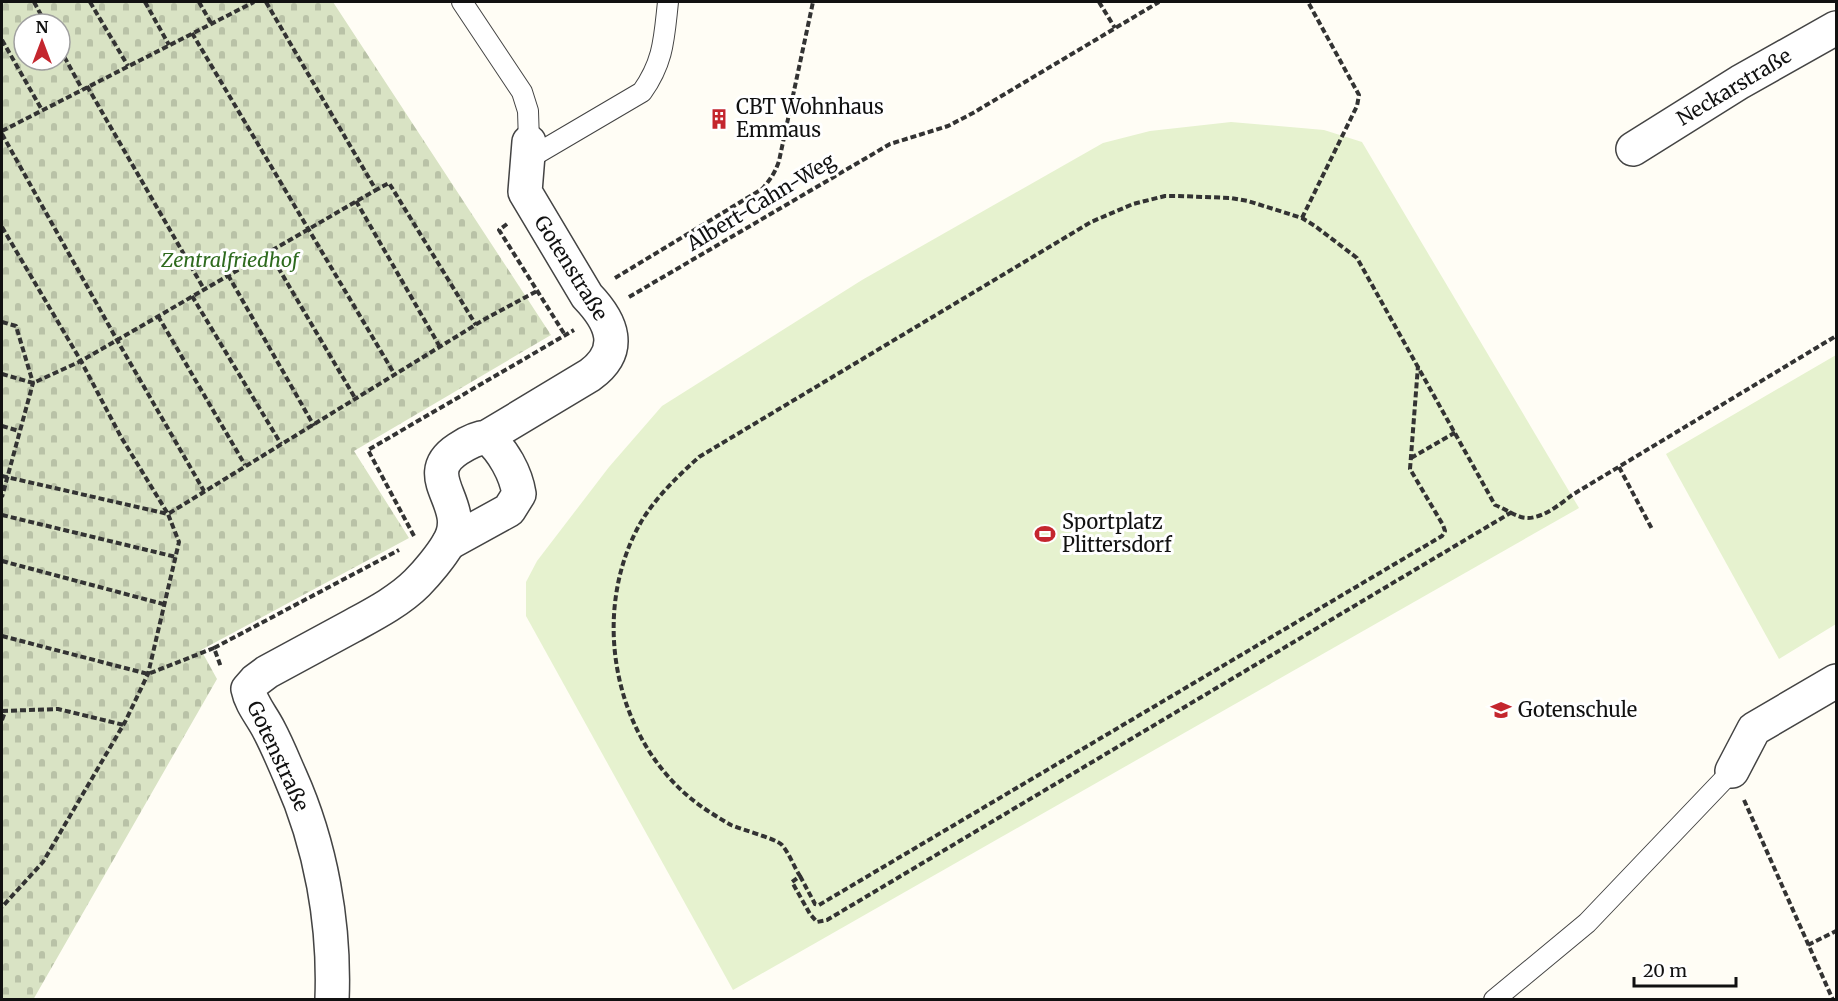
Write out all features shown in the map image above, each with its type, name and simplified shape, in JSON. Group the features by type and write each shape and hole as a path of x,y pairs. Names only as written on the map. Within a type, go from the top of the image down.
{"street":[{"name":"Neckarstraße","path":"1634,149 1740,82 1836,28"},
{"name":"Gotenstraße","path":"332,999 333,968 329,915 305,810 248,689 267,672 400,597 417,583 452,536 454,517 440,471 442,463 450,454 467,443 480,437 487,437 600,367 609,354 611,332 525,192 528,151"},
{"name":"Gotenstraße","path":"449,543 509,510 519,494 518,484 501,452 487,437"},
{"path":"1732,771 1754,729 1836,681"}],"lane":[{"path":"462,2 522,93 528,111 528,151 642,92 654,76 661,56 668,2"},
{"path":"1494,999 1587,923 1732,771"}],"path":[{"path":"90,2 128,66"},
{"path":"145,2 169,45"},
{"path":"199,2 211,23"},
{"path":"204,491 2,132 87,86 254,2"},
{"path":"266,2 376,190"},
{"path":"417,540 368,450 594,305 762,189 776,172 779,161 813,2"},
{"path":"1099,2 1115,28"},
{"name":"Albert-Cahn-Weg","path":"594,305 890,144 948,126 1159,2"},
{"path":"1302,218 1357,106 1359,95 1308,2"},
{"path":"192,33 310,228 395,375"},
{"path":"2,40 42,110"},
{"path":"72,71 82,89"},
{"path":"87,86 204,290"},
{"path":"2,374 33,383 81,361 389,183 476,325"},
{"path":"1418,365 1410,469 1443,525 1442,536 819,905 815,904 782,845 730,825 689,796 658,762 634,722 617,671 614,654 613,618 616,589 633,537 651,507 686,469 699,457 722,442 1101,217 1133,204 1165,196 1178,196 1231,198 1265,205 1302,218 1358,258 1456,432 1495,504 1523,518 1548,512 1572,495 1836,336"},
{"path":"356,201 440,347"},
{"path":"2,227 81,361 121,437 168,514 179,542 148,674 124,725 43,862 2,907"},
{"path":"269,252 355,398"},
{"path":"228,275 314,426"},
{"path":"2,476 168,514 245,465 314,426 355,398 537,291"},
{"path":"192,296 281,444"},
{"path":"158,316 245,465"},
{"path":"2,322 16,326 33,383 2,497"},
{"path":"2,426 19,431"},
{"path":"1410,458 1456,432"},
{"path":"1620,467 1652,529"},
{"path":"800,876 792,882 810,914 817,922 827,920 1512,512"},
{"path":"2,515 176,557"},
{"path":"2,636 148,674 214,648 407,546"},
{"path":"2,561 163,604"},
{"path":"214,648 226,679 248,689"},
{"path":"2,720 3,711 58,709 124,725"},
{"path":"1732,771 1833,999"},
{"path":"1808,945 1836,931"}],"green space":[{"name":"Zentralfriedhof","path":"2,2 333,2 551,335 354,451 409,538 201,650 217,679 33,1000 2,999"},
{"name":"Sportplatz Plittersdorf","path":"1231,122 1324,130 1362,142 1579,508 733,990 526,616 526,582 537,561 609,467 662,406 862,280 1103,143 1150,131"},
{"path":"1836,355 1836,624 1779,659 1666,454"}],"place":[{"name":"CBT Wohnhaus Emmaus","path":"719,119"},
{"name":"Sportplatz Plittersdorf","path":"1045,534"},
{"name":"Gotenschule","path":"1501,710"}]}
